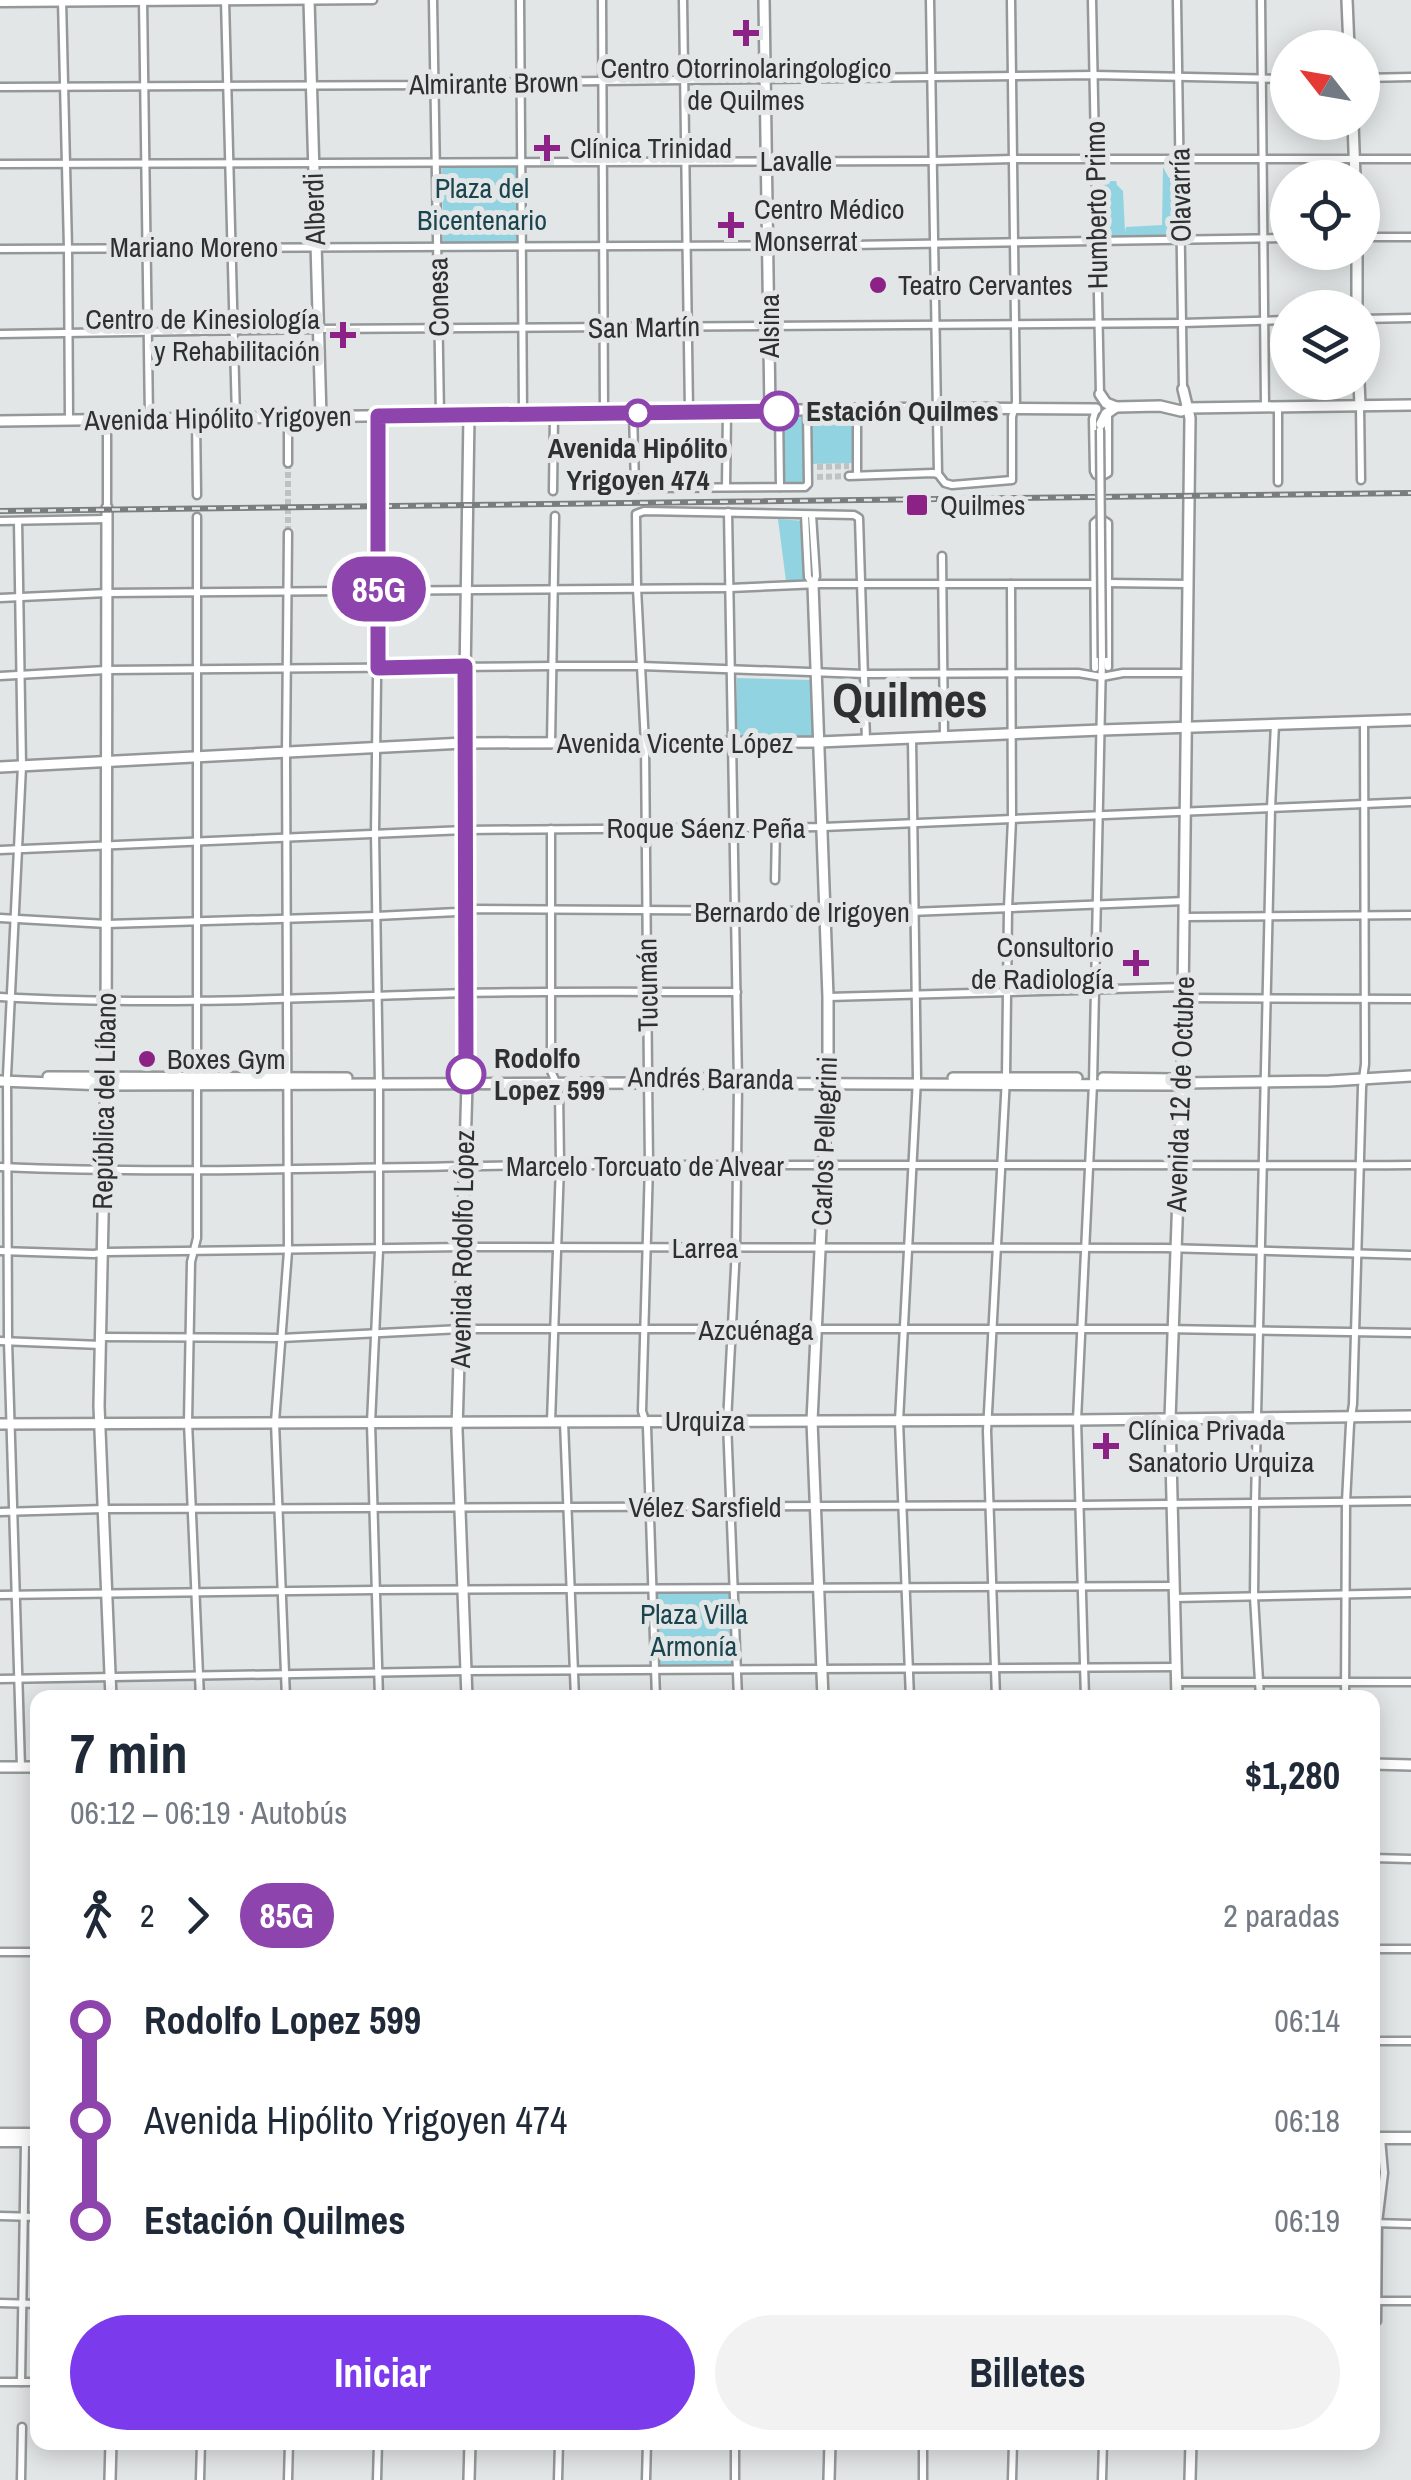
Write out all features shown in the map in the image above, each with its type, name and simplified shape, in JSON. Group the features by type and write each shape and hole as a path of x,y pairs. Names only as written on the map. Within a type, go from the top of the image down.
{"main road":[{"name":"Alsina","path":"764,0 774,412"},
{"path":"1347,0 1349,30"},
{"name":"Alberdi","path":"309,1 321,417"},
{"path":"1353,140 1354,159"},
{"path":"1100,394 1112,409 1175,404 1182,389"},
{"name":"Olavarría","path":"1182,389 1188,408 1189,491"},
{"name":"Humberto Primo","path":"1100,394 1096,409 1100,427"},
{"path":"1360,400 1360,405"},
{"path":"1160,406 1181,410 1411,405"},
{"name":"Avenida Hipólito Yrigoyen","path":"0,422 1096,409"},
{"path":"1100,427 1112,409"},
{"name":"Avenida Rodolfo López","path":"467,1690 457,1424 467,1080 464,743 468,415"},
{"name":"Avenida 12 de Octubre","path":"1176,1690 1170,1419 1182,1083 1189,491"},
{"name":"República del Líbano","path":"107,510 106,1081 99,1406 111,1690"},
{"name":"Carlos Pellegrini","path":"813,585 828,997 828,1082 812,1421 823,1690"},
{"name":"Avenida Vicente López","path":"0,768 464,743 866,741 1411,720"},
{"name":"Andrés Baranda","path":"4,1078 828,1082 1173,1079 1182,1083 1329,1082 1411,1076"},
{"name":"Urquiza","path":"4,1424 1411,1416"},
{"path":"1380,1764 1411,1764"},
{"path":"0,1768 30,1767"},
{"path":"0,2137 30,2137"},
{"path":"0,2137 30,2139"},
{"path":"1380,2138 1411,2138"},
{"path":"110,2480 111,2450"},
{"path":"469,2480 470,2450"},
{"path":"828,2480 830,2450"},
{"path":"1190,2480 1191,2450"}],"street":[{"path":"0,3 373,0"},
{"name":"Conesa","path":"433,0 440,415"},
{"path":"520,0 524,415"},
{"path":"602,0 604,414"},
{"path":"684,0 690,413"},
{"path":"930,0 938,474 952,485 1010,482 1013,477 1016,325 1011,0"},
{"name":"Humberto Primo","path":"1092,0 1100,394"},
{"name":"Olavarría","path":"1178,0 1182,389"},
{"path":"1260,0 1265,406"},
{"path":"143,1 149,419"},
{"path":"226,1 236,418"},
{"path":"62,2 69,420"},
{"name":"Almirante Brown","path":"0,87 435,85 930,76 1270,79"},
{"path":"1380,78 1411,77"},
{"name":"Lavalle","path":"0,164 1411,159"},
{"path":"1380,237 1411,237"},
{"name":"Mariano Moreno","path":"0,249 1270,239"},
{"path":"1380,319 1411,318"},
{"name":"San Martín","path":"0,334 1270,320"},
{"path":"1360,405 1361,480"},
{"path":"1278,406 1278,482"},
{"name":"Humberto Primo","path":"1096,409 1094,470 1101,477 1108,473 1107,422 1112,409"},
{"path":"633,414 638,488 780,487 811,481 806,411"},
{"path":"857,411 853,471 938,474"},
{"path":"726,487 728,412"},
{"path":"774,412 780,487"},
{"path":"553,491 554,415"},
{"path":"378,416 379,472"},
{"path":"288,417 288,463"},
{"path":"196,418 198,495"},
{"path":"0,521 107,510 107,420"},
{"path":"1100,427 1101,664"},
{"path":"737,1690 727,1422 736,1248 738,1080 728,512 859,518 866,741"},
{"name":"Tucumán","path":"655,1690 646,1428 642,1412 649,1166 645,744 636,516 728,512"},
{"name":"Carlos Pellegrini","path":"808,515 816,576 813,585"},
{"path":"550,743 555,516"},
{"path":"197,517 198,1081 188,1422 200,1690"},
{"path":"1085,1690 1076,1420 1093,1082 1102,677 1093,584 1094,523 1100,518 1108,523 1101,664"},
{"path":"18,520 22,766 4,1078 4,1424 13,1512 22,1767"},
{"path":"379,526 375,833 379,1250 370,1423 379,1690"},
{"path":"286,1690 275,1422 288,1251 288,534"},
{"path":"942,556 944,737"},
{"path":"1107,583 1188,584"},
{"path":"996,1690 988,1420 1006,1081 1012,819 1011,584"},
{"path":"0,598 107,593 1093,584"},
{"path":"1078,672 1101,664 1123,674"},
{"path":"0,676 106,670 465,666 641,666 864,674 1078,672 1102,677 1187,672"},
{"path":"1345,1690 1346,1502 1364,1078 1364,721"},
{"path":"1260,1690 1254,1503 1275,724"},
{"path":"910,1690 899,1420 916,1082 912,739"},
{"name":"Roque Sáenz Peña","path":"0,850 465,830 824,827 1411,802"},
{"path":"775,880 776,827"},
{"path":"551,829 551,1071 559,1089 560,1165 551,1422"},
{"name":"Bernardo de Irigoyen","path":"0,918 107,924 466,910 914,913 1185,901"},
{"path":"1184,917 1411,916"},
{"path":"828,997 1095,990 1268,999 1411,999"},
{"path":"0,997 106,1002 467,993 737,992"},
{"name":"Marcelo Torcuato de Alvear","path":"4,1167 104,1171 560,1165 1411,1165"},
{"name":"Larrea","path":"4,1251 1176,1248 1411,1255"},
{"name":"Azcuénaga","path":"4,1341 281,1338 461,1329 1411,1333"},
{"path":"564,1422 575,1690"},
{"name":"Vélez Sarsfield","path":"0,1512 104,1508 1411,1501"},
{"path":"0,1595 1083,1586 1254,1597 1411,1593"},
{"path":"0,1679 466,1671 1176,1667"},
{"path":"1176,1682 1411,1682"},
{"path":"1380,1858 1411,1859"},
{"path":"1380,1949 1411,1949"},
{"path":"0,1952 30,1952"},
{"path":"1380,2041 1411,2040"},
{"path":"21,2382 24,2141"},
{"path":"1380,2156 1384,2173 1380,2195"},
{"path":"0,2216 30,2217"},
{"path":"1380,2223 1411,2224"},
{"path":"1380,2301 1411,2301"},
{"path":"0,2304 30,2304"},
{"path":"0,2382 30,2382"},
{"path":"20,2480 22,2427"},
{"path":"200,2480 201,2450"},
{"path":"288,2480 289,2450"},
{"path":"377,2480 378,2450"},
{"path":"558,2480 559,2450"},
{"path":"646,2480 647,2450"},
{"path":"734,2480 735,2450"},
{"path":"923,2450 923,2480"},
{"path":"1012,2480 1013,2450"},
{"path":"1102,2480 1103,2450"}],"green space":[{"name":"Plaza del Bicentenario","path":"521,165 522,242 443,243 442,166"},
{"path":"1163,167 1169,178 1176,174 1176,235 1104,237 1100,230 1100,181 1116,181 1123,191 1125,232 1126,227 1162,225"},
{"path":"853,416 854,463 810,464 810,417"},
{"path":"803,417 806,485 784,486 782,418"},
{"path":"778,519 805,521 811,580 786,581"},
{"path":"737,678 811,680 813,737 737,739"},
{"name":"Plaza Villa Armonía","path":"652,1589 734,1589 737,1670 655,1671"}],"tunnel":[{"path":"288,463 288,533"},
{"path":"817,467 849,466"},
{"path":"379,472 379,526"},
{"path":"817,477 849,476"}],"railway":[{"path":"0,511 1411,493"}],"bus line":[{"name":"85G","path":"466,1074 465,666 378,668 378,416 779,411"}],"place":[{"name":"Centro Otorrinolaringologico de Quilmes","path":"746,33"},
{"name":"Clínica Trinidad","path":"547,148"},
{"name":"Centro Médico Monserrat","path":"731,225"},
{"name":"Teatro Cervantes","path":"878,285"},
{"name":"Centro de Kinesiología y Rehabilitación","path":"343,335"},
{"name":"Estación Quilmes","path":"779,411"},
{"name":"Avenida Hipólito Yrigoyen 474","path":"638,413"},
{"name":"Quilmes","path":"917,505"},
{"name":"Consultorio de Radiología","path":"1136,963"},
{"name":"Boxes Gym","path":"147,1059"},
{"name":"Rodolfo Lopez 599","path":"466,1074"},
{"name":"Clínica Privada Sanatorio Urquiza","path":"1106,1446"}],"district":[{"name":"Quilmes","path":"910,699"}]}
